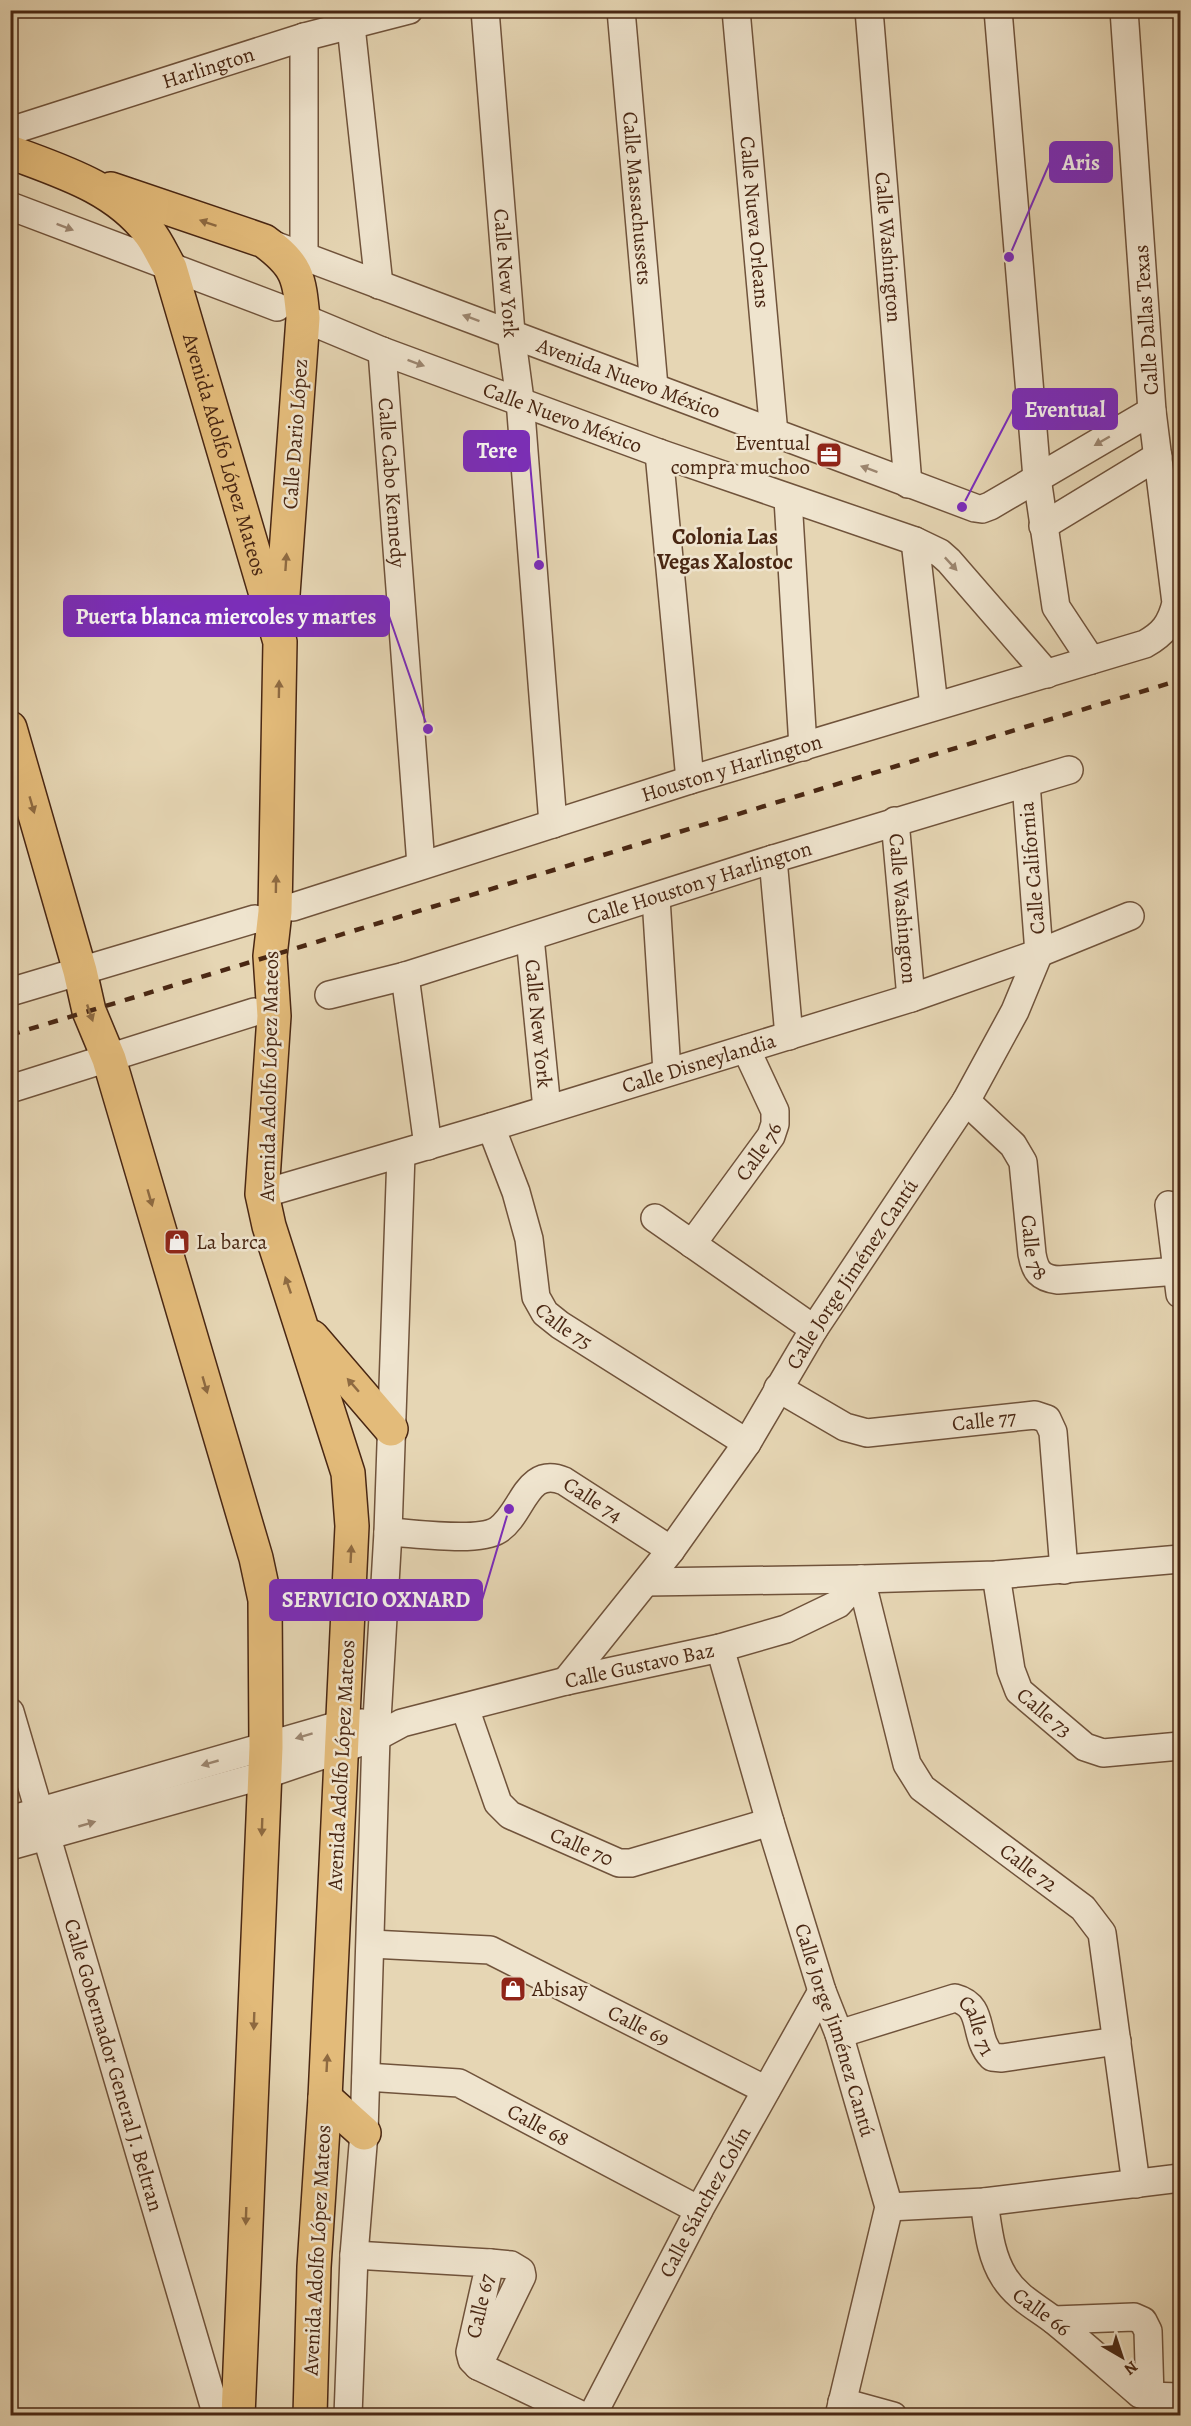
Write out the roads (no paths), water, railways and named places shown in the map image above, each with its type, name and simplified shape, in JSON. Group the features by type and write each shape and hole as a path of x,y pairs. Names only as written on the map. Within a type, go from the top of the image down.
{"main road":[{"name":"Avenida Adolfo López Mateos","path":"10,152 91,183 126,209 149,231 170,268 280,642 275,912 270,956 274,1016 262,1194 269,1226 348,1473 352,1526 325,2098 314,2267 310,2415"},
{"name":"Avenida Nuevo México","path":"91,183 264,242"},
{"name":"Calle Dario López","path":"264,242 283,255 292,267 300,286 290,312 280,642"},
{"path":"10,728 80,971 89,1011 109,1059 256,1558 265,1600 265,1761 238,2415"},
{"path":"303,1327 391,1429"},
{"path":"325,2098 364,2133"}],"street":[{"name":"Harlington","path":"10,131 304,37 409,10"},
{"name":"Calle New York","path":"484,10 511,333 520,400 553,824"},
{"name":"Calle Massachussets","path":"621,10 654,387"},
{"name":"Calle Nueva Orleans","path":"736,10 774,434"},
{"name":"Calle Washington","path":"869,10 908,484"},
{"path":"998,10 1037,478 1043,526 1056,607 1090,660"},
{"name":"Calle Dallas Texas","path":"1124,10 1152,411 1176,603 1168,626"},
{"path":"351,26 379,285"},
{"path":"304,37 304,256"},
{"name":"Calle Nuevo México","path":"10,206 290,312 382,351 788,499 915,541 940,553 949,561 1047,674"},
{"name":"Avenida Nuevo México","path":"264,242 967,506 982,509 1152,411"},
{"name":"Calle Cabo Kennedy","path":"382,351 421,865"},
{"path":"659,453 690,780"},
{"path":"1043,526 1158,456"},
{"path":"788,499 803,747"},
{"path":"915,541 934,706"},
{"name":"Houston y Harlington","path":"293,907 690,780 1145,644 1158,637 1168,626"},
{"name":"Calle Houston y Harlington","path":"329,995 405,975 895,821 1070,770"},
{"name":"Calle California","path":"1026,783 1039,953"},
{"name":"Calle Washington","path":"895,821 911,998"},
{"path":"773,859 789,1036"},
{"path":"656,898 668,1072"},
{"name":"Calle Disneylandia","path":"262,1194 491,1127 911,998 1039,953 1130,916"},
{"path":"10,992 255,919"},
{"name":"Calle New York","path":"530,937 547,1109"},
{"name":"Calle Jorge Jiménez Cantú","path":"566,1681 671,1550 747,1443 814,1329 966,1101 1015,1011 1039,953"},
{"path":"405,975 428,1146"},
{"path":"10,1089 254,1012"},
{"name":"Calle 76","path":"692,1244 771,1136 775,1124 775,1111 746,1049"},
{"name":"Calle 78","path":"966,1101 1013,1144 1023,1162 1032,1254 1039,1274 1048,1279 1058,1280 1179,1283"},
{"name":"Calle 75","path":"491,1127 516,1192 529,1239 536,1297 545,1312 560,1325 747,1443"},
{"path":"348,2415 354,2255 364,2133 371,1944 385,1727 384,1618 401,1154"},
{"path":"1169,1205 1179,1283"},
{"path":"655,1218 814,1329"},
{"name":"Calle 77","path":"778,1388 845,1427 867,1433 1035,1416 1047,1419 1053,1432 1064,1570"},
{"name":"Calle 74","path":"388,1532 477,1537 496,1531 512,1519 534,1483 543,1477 553,1477 564,1481 671,1550"},
{"path":"646,1582 996,1575 1180,1559"},
{"name":"Calle 73","path":"996,1575 1011,1670 1018,1691 1085,1747 1103,1754 1180,1746"},
{"name":"Calle Gustavo Baz","path":"43,1824 342,1737 566,1681 720,1648 786,1629 838,1604 861,1579"},
{"name":"Calle 72","path":"861,1579 907,1764 922,1788 1083,1908 1102,1933 1136,2184"},
{"path":"348,1616 384,1618"},
{"name":"Calle Jorge Jiménez Cantú","path":"720,1648 770,1822 822,1992 839,2034 889,2207 840,2409"},
{"name":"Calle 70","path":"465,1708 498,1803 510,1815 619,1863 631,1863 770,1822"},
{"name":"Calle Gobernador General J. Beltran","path":"10,1712 217,2415"},
{"path":"10,1820 43,1824"},
{"path":"10,1846 43,1824"},
{"name":"Calle 69","path":"371,1944 490,1950 766,2090"},
{"name":"Calle Sánchez Colín","path":"592,2415 699,2210 822,1992"},
{"name":"Calle 71","path":"839,2034 955,1998 966,2001 975,2011 981,2040 992,2057 1002,2058 1117,2041"},
{"name":"Calle 68","path":"366,2077 459,2083 699,2210"},
{"path":"889,2207 984,2202 1180,2178"},
{"name":"Calle 66","path":"984,2202 991,2244 1003,2276 1021,2298 1054,2320 1140,2394 1150,2397"},
{"name":"Calle 67","path":"354,2255 490,2263 470,2352 472,2360 478,2366 583,2415"},
{"path":"1054,2320 1134,2317 1143,2321 1148,2331 1150,2397 1180,2397"},
{"path":"840,2409 893,2415"}],"railway":[{"path":"10,1035 1180,680"}],"place":[{"name":"Aris","path":"1009,257"},
{"name":"Eventual compra muchoo","path":"829,455"},
{"name":"Eventual","path":"962,507"},
{"name":"Tere","path":"539,565"},
{"name":"Puerta blanca miercoles y martes","path":"428,729"},
{"name":"La barca","path":"177,1242"},
{"name":"SERVICIO OXNARD","path":"509,1509"},
{"name":"Abisay","path":"513,1989"}],"district":[{"name":"Colonia Las Vegas Xalostoc","path":"725,550"}]}
